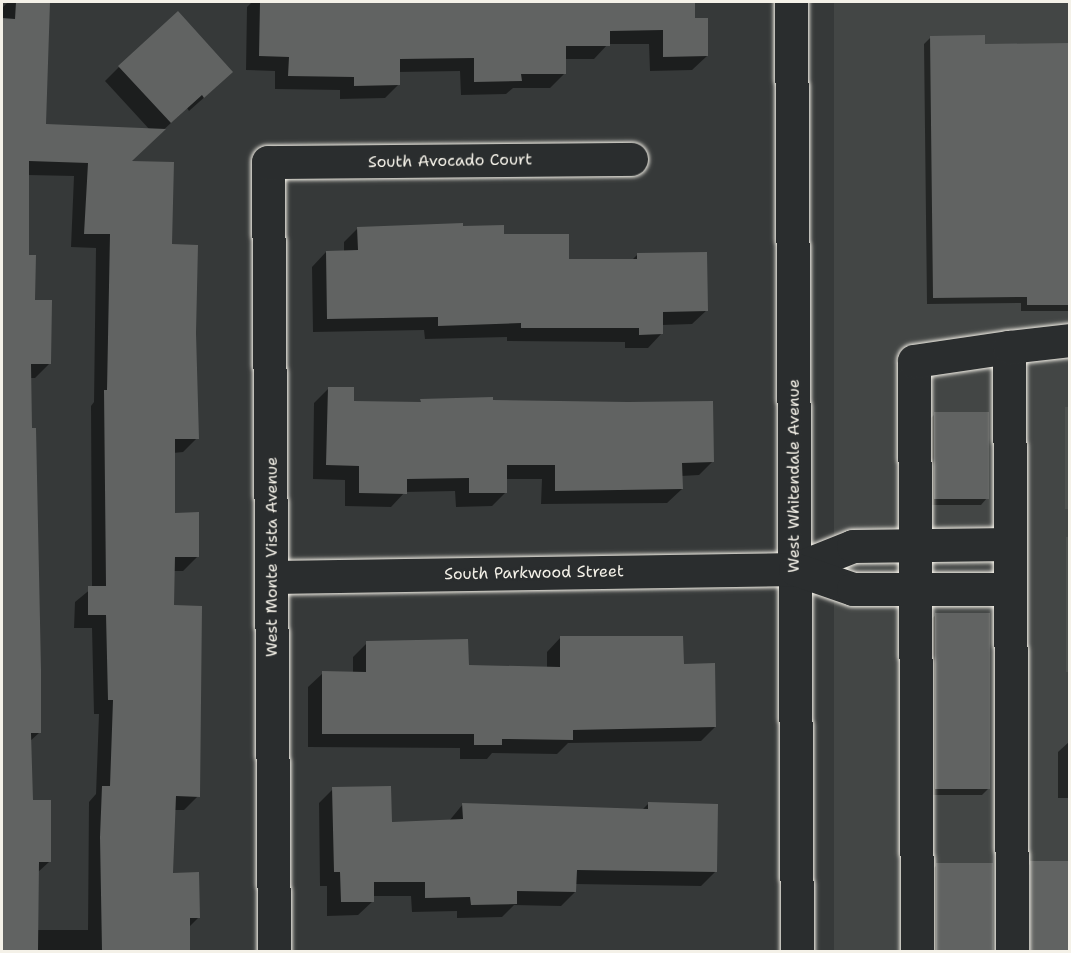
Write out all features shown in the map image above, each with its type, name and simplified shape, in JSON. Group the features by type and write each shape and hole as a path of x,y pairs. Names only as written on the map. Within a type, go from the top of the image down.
{"street":[{"name":"West Whitendale Avenue","path":"791,2 797,951"},
{"name":"South Avocado Court","path":"268,162 631,159"},
{"name":"West Monte Vista Avenue","path":"268,162 273,577 273,951"},
{"path":"917,951 914,361 1070,340"},
{"path":"1009,347 1012,951"},
{"path":"795,569 853,546 1010,544"},
{"path":"795,569 853,590 1010,589"},
{"name":"South Parkwood Street","path":"273,577 795,569"}],"shaded area":[{"path":"834,2 1069,2 1069,951 834,951"},
{"path":"1065,407 1070,407 1069,509 1065,509"},
{"path":"1066,537 1070,537 1070,672 1066,672"}],"building":[{"path":"16,2 50,2 46,124 166,129 132,161 174,162 172,244 198,245 196,333 199,439 175,439 175,513 199,512 199,557 175,557 174,605 202,606 200,797 176,796 173,873 199,872 200,918 190,918 190,951 102,951 100,837 102,786 110,786 113,700 108,700 106,615 88,615 88,586 106,586 104,390 107,390 110,234 84,234 88,163 29,161 29,255 36,255 35,300 52,300 51,364 31,364 32,428 36,428 41,670 41,733 31,733 33,800 51,800 51,862 39,862 38,951 2,951 2,18 15,19"},
{"path":"260,2 695,2 695,18 708,18 708,56 663,57 663,30 610,31 610,46 566,46 566,74 521,74 522,81 474,82 474,58 400,59 400,85 354,86 354,77 288,76 289,57 259,56"},
{"path":"178,11 233,72 204,98 202,95 171,123 118,66"},
{"path":"985,35 985,44 1070,43 1070,305 1027,305 1027,297 933,298 930,36"},
{"path":"463,223 463,226 504,225 504,234 569,234 569,259 637,259 637,253 707,252 708,311 663,312 663,334 639,335 639,328 521,328 521,323 438,326 438,317 327,319 326,251 358,250 357,227"},
{"path":"328,387 354,387 354,401 421,402 420,399 493,397 493,400 713,401 714,462 682,463 683,489 555,491 555,465 507,465 507,493 469,493 469,478 407,479 407,494 359,493 359,466 326,465"},
{"path":"934,412 989,412 989,499 934,499"},
{"path":"935,613 990,613 990,789 935,789"},
{"path":"560,636 683,636 684,664 715,663 716,727 573,730 573,740 502,739 502,745 474,745 474,734 322,734 322,671 366,672 366,641 468,639 469,665 560,667"},
{"path":"391,786 392,822 463,819 462,803 648,809 648,802 718,804 717,872 577,870 576,892 517,891 517,904 471,905 470,897 425,898 425,882 374,882 374,902 341,902 340,872 334,872 332,787"},
{"path":"1030,861 1070,861 1070,951 1030,951"},
{"path":"936,863 993,863 993,951 936,951"}]}
